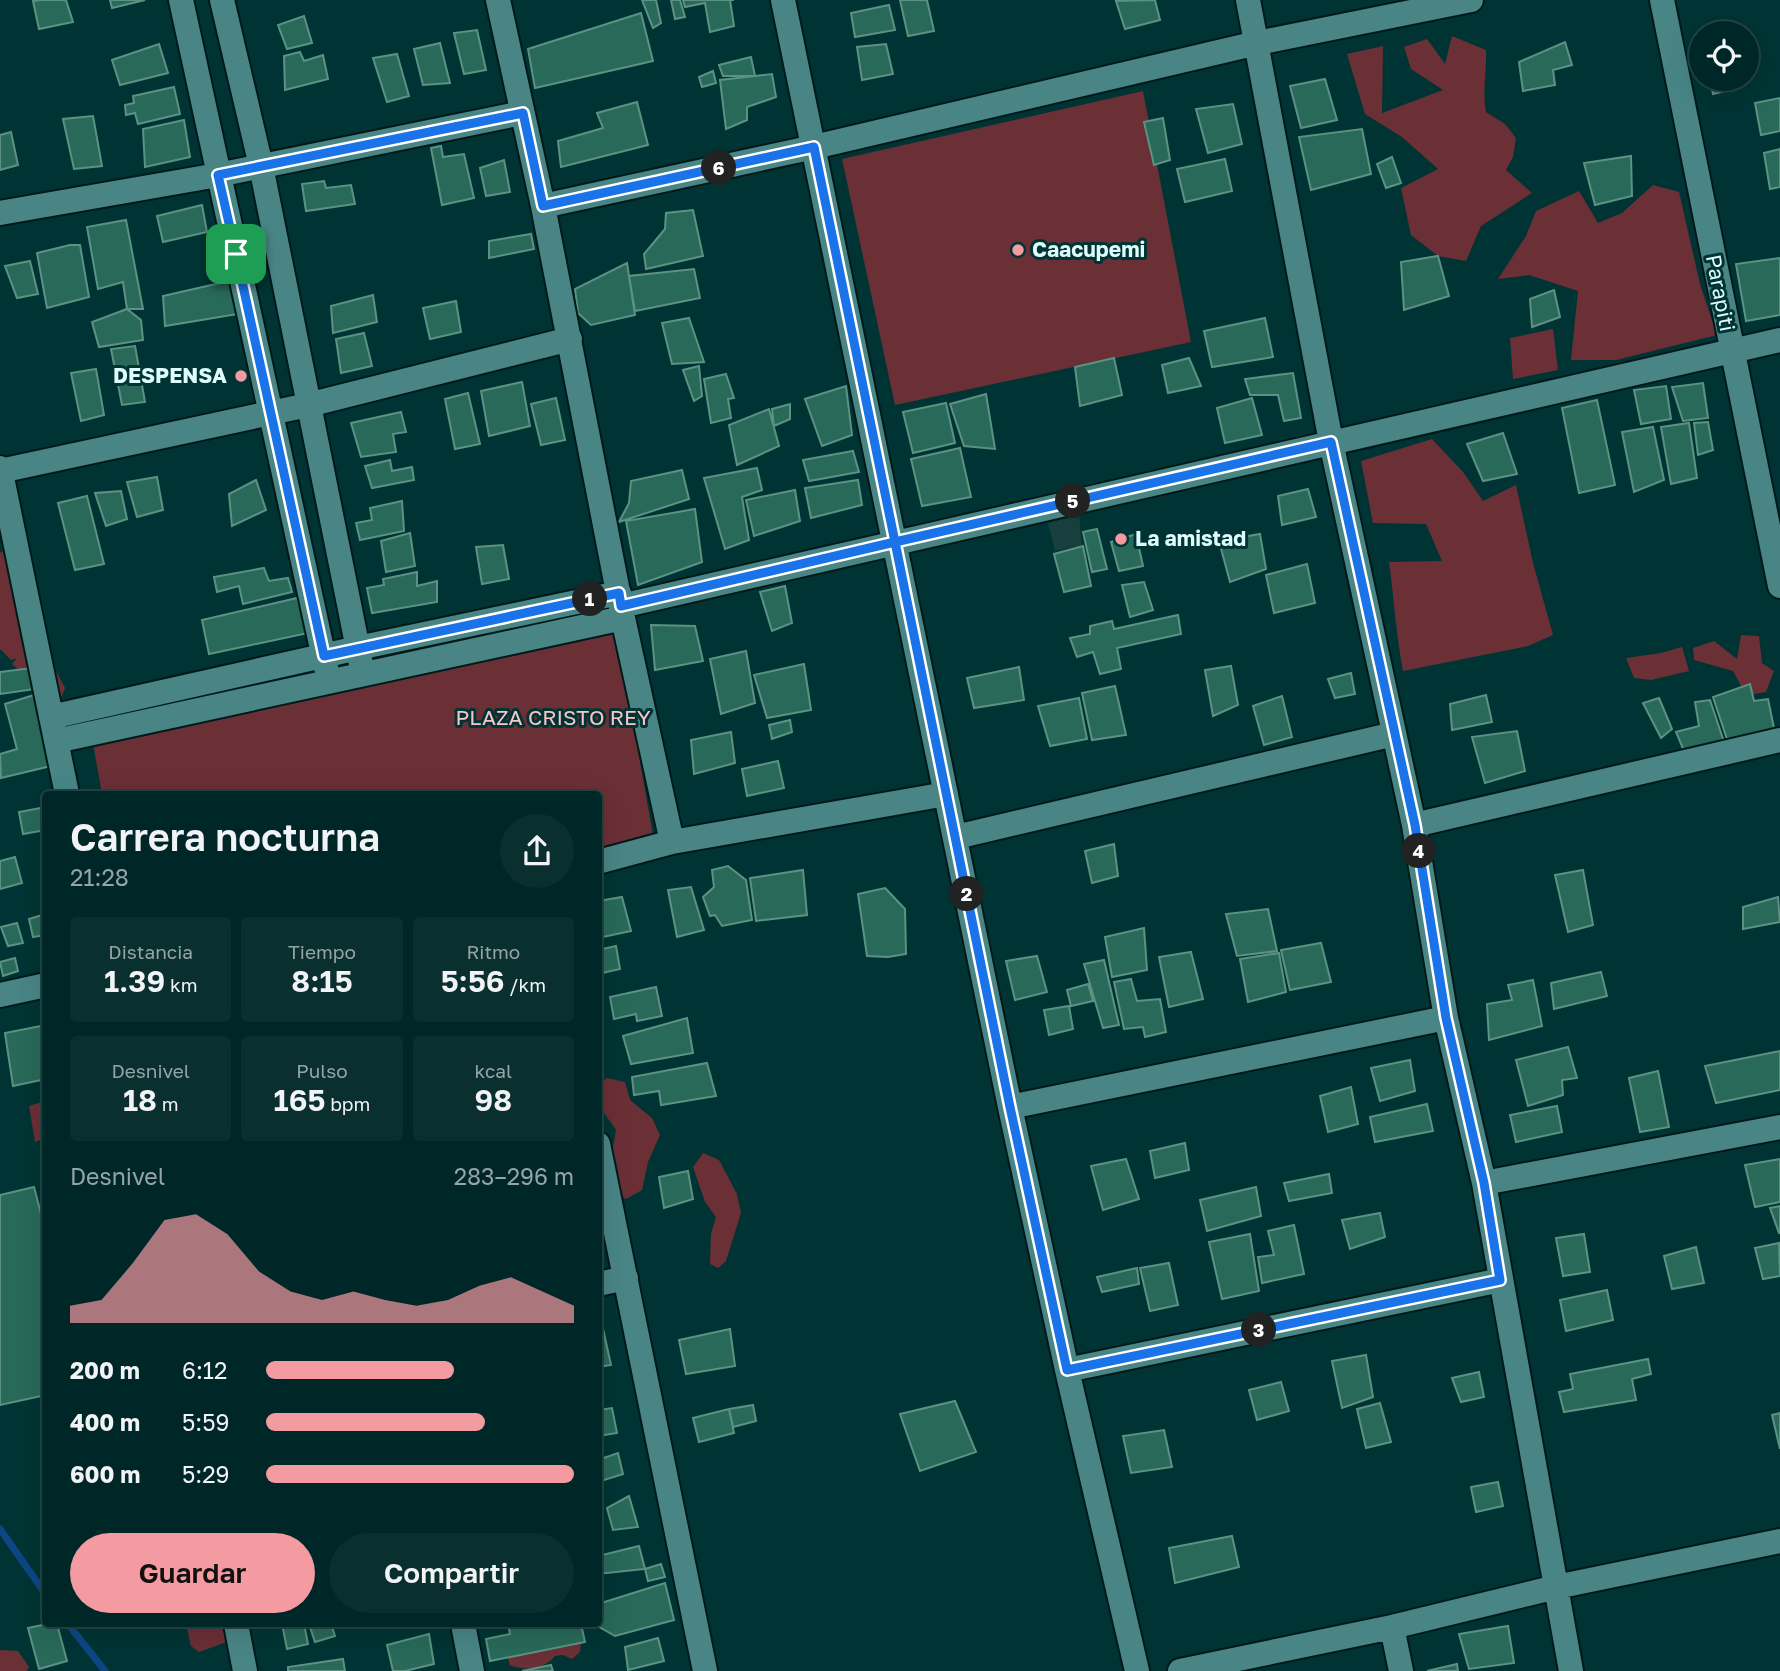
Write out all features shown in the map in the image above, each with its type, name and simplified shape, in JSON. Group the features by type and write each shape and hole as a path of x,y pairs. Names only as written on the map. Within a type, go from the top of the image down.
{"street":[{"path":"181,0 330,681"},
{"path":"222,0 261,166 363,674"},
{"path":"498,0 543,206 621,606 672,842"},
{"path":"783,0 1010,1107 1067,1370 1137,1671"},
{"path":"1248,0 1331,442 1415,825 1446,1018 1484,1183 1571,1671"},
{"path":"543,206 814,147 1257,43 1471,0"},
{"name":"Parapiti","path":"1662,0 1780,586"},
{"path":"0,213 218,175 523,113"},
{"path":"65,791 0,470 309,405 570,339"},
{"path":"53,729 363,674 621,606 1780,340"},
{"path":"53,729 358,648 621,606"},
{"path":"956,837 1394,734"},
{"path":"1415,825 1780,740"},
{"path":"602,861 672,842 946,794"},
{"path":"0,995 42,986"},
{"path":"1010,1107 1446,1018"},
{"path":"1484,1183 1780,1127"},
{"path":"602,1163 705,1671"},
{"path":"602,1283 626,1278"},
{"path":"1067,1370 1500,1280"},
{"path":"1180,1671 1392,1627 1556,1587 1780,1541"},
{"path":"237,1627 245,1671"},
{"path":"464,1627 472,1671"},
{"path":"1392,1627 1401,1671"}],"shaded area":[{"path":"1079,515 1082,545 1055,551 1048,523"}],"green space":[{"path":"1452,36 1486,50 1486,112 1505,124 1516,138 1513,157 1506,170 1532,193 1481,226 1466,261 1438,256 1411,235 1401,188 1438,169 1402,137 1365,114 1347,54 1383,46 1382,113 1443,90 1411,69 1404,47 1427,39 1445,64"},
{"name":"Caacupemi","path":"1143,91 1191,342 895,405 842,159"},
{"path":"1653,185 1679,192 1700,284 1717,335 1616,360 1571,360 1578,291 1529,275 1498,279 1526,236 1536,211 1579,191 1598,223 1622,213"},
{"path":"1553,329 1558,370 1513,379 1510,338"},
{"path":"1432,439 1463,472 1483,501 1516,485 1533,563 1553,635 1528,646 1403,671 1389,562 1442,561 1426,524 1373,523 1361,461"},
{"path":"9,546 45,645 65,688 58,706 12,664 17,658 11,660 0,649 0,553"},
{"name":"PLAZA CRISTO REY","path":"616,626 656,852 602,863 602,791 101,791 92,738"},
{"path":"1741,635 1759,636 1762,663 1774,671 1766,692 1746,695 1733,671 1694,660 1693,648 1714,641 1737,659"},
{"path":"1682,647 1689,671 1651,680 1634,678 1626,658"},
{"path":"607,1078 625,1082 630,1100 652,1118 660,1135 648,1162 642,1190 626,1199 610,1188 607,1179 616,1130 602,1110 602,1082"},
{"path":"42,1102 42,1139 35,1142 29,1106"},
{"path":"703,1153 719,1160 737,1194 741,1213 726,1261 718,1268 710,1264 711,1234 716,1217 705,1202 693,1167"},
{"path":"187,1627 236,1627 227,1642 199,1652 191,1646"},
{"path":"581,1642 580,1652 572,1659 563,1655 555,1656 534,1668 510,1665 507,1656 525,1654"},
{"path":"0,1650 18,1651 29,1667 27,1671 0,1671"}],"building":[{"path":"66,0 73,22 39,29 33,1"},
{"path":"110,0 145,0 112,8"},
{"path":"642,0 656,0 661,23 653,28"},
{"path":"671,0 680,0 685,17 675,19"},
{"path":"683,0 730,0 734,26 710,32 705,3 685,7"},
{"path":"900,0 927,0 934,31 908,36"},
{"path":"1155,0 1160,20 1125,29 1116,1"},
{"path":"889,5 895,30 855,37 851,13"},
{"path":"641,13 653,61 535,88 528,49"},
{"path":"304,16 312,43 287,49 278,25"},
{"path":"477,30 486,70 464,74 454,33"},
{"path":"1565,42 1572,65 1553,70 1555,85 1523,91 1519,62"},
{"path":"440,43 450,83 423,85 414,49"},
{"path":"159,44 168,73 120,85 112,60"},
{"path":"886,44 893,74 862,80 857,47"},
{"path":"300,52 304,61 323,55 328,79 285,90 284,56"},
{"path":"397,54 409,96 387,102 373,58"},
{"path":"751,57 755,76 723,76 719,65"},
{"path":"713,71 716,83 702,87 699,77"},
{"path":"772,74 776,97 747,107 747,120 726,129 720,80"},
{"path":"1325,79 1337,120 1301,128 1290,86"},
{"path":"174,87 180,114 138,124 135,113 126,115 125,105 134,103 133,96"},
{"path":"1780,98 1780,131 1761,135 1755,103"},
{"path":"637,102 648,145 561,167 558,141 603,128 597,113"},
{"path":"1233,104 1242,144 1208,153 1196,109"},
{"path":"93,116 102,166 74,169 63,119"},
{"path":"1163,118 1170,160 1154,165 1144,122"},
{"path":"184,120 190,157 145,167 143,129"},
{"path":"1362,129 1371,174 1311,190 1299,137"},
{"path":"11,132 18,165 0,170 0,135"},
{"path":"441,146 443,157 464,154 474,198 442,205 431,148"},
{"path":"1780,149 1780,187 1770,189 1764,153"},
{"path":"1631,156 1632,196 1595,205 1584,163"},
{"path":"1392,157 1401,183 1386,188 1377,164"},
{"path":"1225,159 1232,191 1185,202 1177,169"},
{"path":"504,160 510,192 486,196 480,168"},
{"path":"324,181 326,188 351,185 355,204 306,211 302,184"},
{"path":"202,205 207,232 163,242 157,216"},
{"path":"693,210 703,256 646,269 644,254 665,229 666,213"},
{"path":"126,220 143,309 127,309 123,282 98,289 87,227"},
{"path":"531,234 534,249 489,258 489,241"},
{"path":"80,245 89,297 47,308 37,253"},
{"path":"1438,256 1449,296 1404,310 1401,262"},
{"path":"1780,258 1780,315 1746,321 1736,264"},
{"path":"30,261 38,294 17,298 5,266"},
{"path":"627,263 635,315 591,325 578,313 575,289"},
{"path":"694,269 700,298 635,311 629,276"},
{"path":"229,281 238,314 165,326 163,296"},
{"path":"1554,290 1560,317 1532,327 1530,299"},
{"path":"373,295 377,322 333,333 331,306"},
{"path":"456,301 461,332 430,339 423,308"},
{"path":"127,309 141,320 143,340 99,347 92,322"},
{"path":"689,318 704,362 672,364 662,323"},
{"path":"1265,318 1273,357 1212,367 1204,331"},
{"path":"364,333 372,366 341,373 336,339"},
{"path":"135,346 145,402 122,405 111,349"},
{"path":"1114,358 1122,395 1080,406 1075,367"},
{"path":"1189,358 1201,386 1168,393 1162,365"},
{"path":"699,366 702,396 694,401 683,370"},
{"path":"96,369 104,415 81,421 71,373"},
{"path":"1293,373 1301,418 1284,421 1278,395 1250,395 1245,379"},
{"path":"726,374 734,398 728,399 731,418 711,423 704,379"},
{"path":"522,382 530,426 489,436 481,391"},
{"path":"1703,383 1708,418 1683,421 1672,387"},
{"path":"846,386 852,435 822,446 805,399"},
{"path":"1666,386 1671,419 1641,424 1634,390"},
{"path":"468,393 480,444 455,449 445,399"},
{"path":"986,394 995,449 964,446 950,404"},
{"path":"556,398 565,440 541,445 531,404"},
{"path":"1252,398 1262,435 1225,443 1217,408"},
{"path":"1597,400 1615,485 1579,493 1562,408"},
{"path":"946,403 955,443 913,453 903,412"},
{"path":"790,404 790,419 774,426 772,409"},
{"path":"769,409 779,446 737,465 729,425"},
{"path":"401,412 406,432 393,434 396,452 361,457 351,423"},
{"path":"1708,422 1713,450 1698,455 1694,423"},
{"path":"1689,423 1697,478 1671,484 1661,427"},
{"path":"1653,427 1664,480 1634,492 1622,432"},
{"path":"1503,433 1517,474 1483,481 1467,444"},
{"path":"960,448 971,497 922,506 911,459"},
{"path":"853,451 859,472 809,481 803,460"},
{"path":"390,460 392,471 412,467 414,480 372,488 365,466"},
{"path":"757,468 762,490 742,497 749,540 725,549 704,478"},
{"path":"682,470 689,499 619,522 629,503 631,481"},
{"path":"157,477 163,510 137,517 127,482"},
{"path":"256,480 266,510 232,526 229,494"},
{"path":"858,480 862,505 811,518 805,488"},
{"path":"1308,489 1316,517 1282,525 1278,496"},
{"path":"795,490 800,521 754,536 746,500"},
{"path":"121,491 127,519 106,526 95,493"},
{"path":"87,496 104,564 75,570 58,503"},
{"path":"402,501 404,531 360,540 356,523 372,520 370,508"},
{"path":"695,509 702,562 638,585 626,521"},
{"path":"1097,529 1107,569 1092,572 1083,532"},
{"path":"410,533 415,566 386,572 381,541"},
{"path":"1136,534 1143,566 1119,571 1111,542"},
{"path":"1260,534 1266,569 1230,582 1219,541"},
{"path":"503,545 509,579 482,584 476,547"},
{"path":"1083,546 1091,586 1064,592 1054,554"},
{"path":"1307,564 1315,603 1274,613 1266,575"},
{"path":"264,568 269,581 288,578 292,592 243,604 239,586 217,592 214,577"},
{"path":"417,572 417,586 437,581 437,602 372,613 367,588 384,585 383,579"},
{"path":"1144,582 1153,610 1130,617 1122,585"},
{"path":"785,586 792,623 772,631 760,592"},
{"path":"297,598 308,633 209,654 202,620"},
{"path":"1178,615 1181,634 1117,648 1121,669 1100,674 1093,652 1077,657 1070,638 1090,634 1090,626 1112,621 1114,629"},
{"path":"651,625 695,626 703,661 655,670"},
{"path":"746,651 755,703 721,714 710,659"},
{"path":"804,664 811,710 767,718 754,675"},
{"path":"1231,666 1238,705 1213,716 1205,670"},
{"path":"1019,667 1024,700 974,708 967,678"},
{"path":"32,668 35,689 0,694 0,672"},
{"path":"1351,673 1355,694 1335,698 1328,679"},
{"path":"1750,684 1754,701 1768,699 1774,728 1727,739 1713,697"},
{"path":"1115,686 1126,735 1092,740 1082,693"},
{"path":"34,695 51,766 1,778 0,754 17,749 5,704"},
{"path":"1486,695 1492,722 1452,730 1450,704"},
{"path":"1282,696 1292,737 1264,745 1253,706"},
{"path":"1079,698 1087,739 1050,746 1038,706"},
{"path":"1659,698 1672,729 1661,738 1643,703"},
{"path":"1710,700 1724,742 1684,751 1676,732 1699,726 1695,702"},
{"path":"790,720 792,732 772,739 769,725"},
{"path":"1517,731 1525,771 1485,783 1472,737"},
{"path":"731,732 735,763 694,774 691,740"},
{"path":"778,761 784,788 747,796 742,769"},
{"path":"42,808 42,831 23,834 19,812"},
{"path":"1114,844 1118,876 1092,883 1085,851"},
{"path":"15,857 22,883 0,889 0,861"},
{"path":"728,866 746,880 752,920 722,926 715,915 710,916 703,897 714,887 712,870"},
{"path":"803,870 807,915 756,921 750,878"},
{"path":"1583,870 1593,925 1568,932 1555,875"},
{"path":"691,887 704,930 677,937 668,890"},
{"path":"885,888 905,909 906,954 867,956 858,894"},
{"path":"622,897 631,931 602,937 602,900"},
{"path":"1778,897 1780,922 1743,929 1743,907"},
{"path":"1268,909 1277,951 1237,956 1226,914"},
{"path":"42,915 42,936 33,937 29,919"},
{"path":"17,923 23,943 8,946 1,927"},
{"path":"1144,928 1147,970 1112,977 1105,937"},
{"path":"1321,943 1331,982 1290,990 1281,950"},
{"path":"616,946 620,969 602,973 602,949"},
{"path":"1191,952 1203,999 1169,1007 1159,957"},
{"path":"1279,953 1286,992 1248,1002 1240,959"},
{"path":"1037,956 1047,992 1015,1000 1006,961"},
{"path":"15,958 18,971 3,976 0,962"},
{"path":"1104,960 1119,1025 1103,1028 1084,964"},
{"path":"1601,972 1607,996 1554,1009 1551,983"},
{"path":"1131,979 1137,1001 1160,999 1166,1032 1145,1037 1143,1027 1124,1029 1114,982"},
{"path":"1533,980 1542,1026 1489,1040 1487,1004 1512,1000 1508,985"},
{"path":"1088,984 1093,1001 1071,1006 1067,990"},
{"path":"656,987 662,1016 637,1021 636,1014 614,1019 610,997"},
{"path":"1069,1006 1073,1029 1049,1035 1044,1010"},
{"path":"687,1018 693,1053 631,1064 623,1036"},
{"path":"42,1026 42,1080 13,1086 5,1033"},
{"path":"1568,1047 1577,1078 1562,1080 1563,1095 1528,1106 1516,1060"},
{"path":"1780,1051 1780,1090 1716,1103 1705,1066"},
{"path":"1410,1060 1415,1091 1380,1101 1371,1068"},
{"path":"707,1063 716,1096 661,1105 659,1091 634,1095 632,1077"},
{"path":"1658,1071 1669,1127 1640,1132 1629,1078"},
{"path":"1351,1087 1358,1124 1328,1132 1320,1096"},
{"path":"1427,1104 1433,1131 1375,1142 1370,1117"},
{"path":"1557,1106 1562,1132 1516,1142 1510,1115"},
{"path":"1185,1143 1189,1170 1155,1178 1150,1151"},
{"path":"1126,1159 1139,1199 1103,1210 1091,1166"},
{"path":"1780,1159 1780,1202 1755,1207 1745,1165"},
{"path":"688,1171 693,1199 664,1208 659,1177"},
{"path":"1329,1174 1332,1193 1289,1201 1284,1183"},
{"path":"34,1187 42,1218 42,1396 0,1405 0,1195"},
{"path":"1256,1187 1261,1216 1207,1231 1200,1200"},
{"path":"1780,1206 1780,1233 1779,1233 1770,1208"},
{"path":"1380,1213 1385,1237 1350,1249 1342,1220"},
{"path":"1294,1225 1304,1274 1262,1283 1258,1257 1274,1255 1268,1231"},
{"path":"1250,1234 1259,1291 1222,1299 1209,1242"},
{"path":"1584,1234 1590,1272 1563,1276 1556,1238"},
{"path":"1779,1243 1780,1276 1763,1279 1755,1248"},
{"path":"1696,1247 1704,1283 1672,1289 1664,1256"},
{"path":"1169,1263 1178,1305 1150,1311 1140,1268"},
{"path":"1137,1268 1139,1284 1102,1292 1097,1277"},
{"path":"1607,1290 1613,1320 1566,1331 1560,1300"},
{"path":"602,1324 611,1365 602,1366"},
{"path":"730,1329 735,1366 686,1374 679,1340"},
{"path":"1366,1355 1373,1397 1342,1408 1332,1361"},
{"path":"1648,1359 1651,1374 1632,1379 1636,1400 1564,1412 1559,1392 1573,1389 1570,1374"},
{"path":"1479,1372 1484,1397 1461,1402 1452,1378"},
{"path":"1281,1382 1289,1411 1257,1420 1249,1390"},
{"path":"955,1401 976,1452 920,1471 900,1414"},
{"path":"1380,1403 1391,1442 1366,1448 1357,1409"},
{"path":"753,1405 756,1421 733,1427 729,1409"},
{"path":"612,1408 617,1433 602,1435 602,1409"},
{"path":"729,1409 734,1433 699,1442 693,1418"},
{"path":"1780,1413 1780,1449 1772,1415"},
{"path":"1164,1430 1172,1467 1131,1473 1123,1436"},
{"path":"618,1453 623,1474 602,1481 602,1459"},
{"path":"1498,1482 1503,1506 1476,1512 1471,1487"},
{"path":"629,1496 638,1527 613,1530 607,1508"},
{"path":"1232,1536 1239,1567 1175,1583 1169,1548"},
{"path":"639,1546 645,1569 602,1574 602,1555"},
{"path":"661,1564 665,1577 648,1581 645,1569"},
{"path":"665,1583 674,1620 615,1636 599,1627 602,1627 602,1603"},
{"path":"42,1625 58,1627 67,1661 39,1669 28,1628"},
{"path":"1508,1626 1514,1663 1469,1669 1459,1634"},
{"path":"283,1627 305,1627 308,1644 287,1649"},
{"path":"310,1627 332,1627 335,1636 315,1642"},
{"path":"509,1627 582,1627 585,1642 490,1661 486,1639 510,1634"},
{"path":"429,1634 434,1664 393,1671 387,1645"},
{"path":"658,1638 664,1661 628,1670 625,1647"},
{"path":"343,1659 345,1671 288,1671 288,1667"},
{"path":"1457,1664 1458,1671 1427,1671"},
{"path":"551,1665 553,1671 522,1671"}],"waterway":[{"path":"0,1529 42,1589"},
{"path":"70,1627 105,1671"}],"place":[{"name":"Caacupemi","path":"1018,250"},
{"name":"DESPENSA","path":"241,376"},
{"name":"La amistad","path":"1121,539"}],"route":[{"path":"236,254 218,175 523,113 543,206 814,147 895,542 1331,442 1415,825 1446,1018 1484,1183 1500,1280 1067,1370 1010,1107 895,542 621,606 619,593 324,656 236,254"}]}
